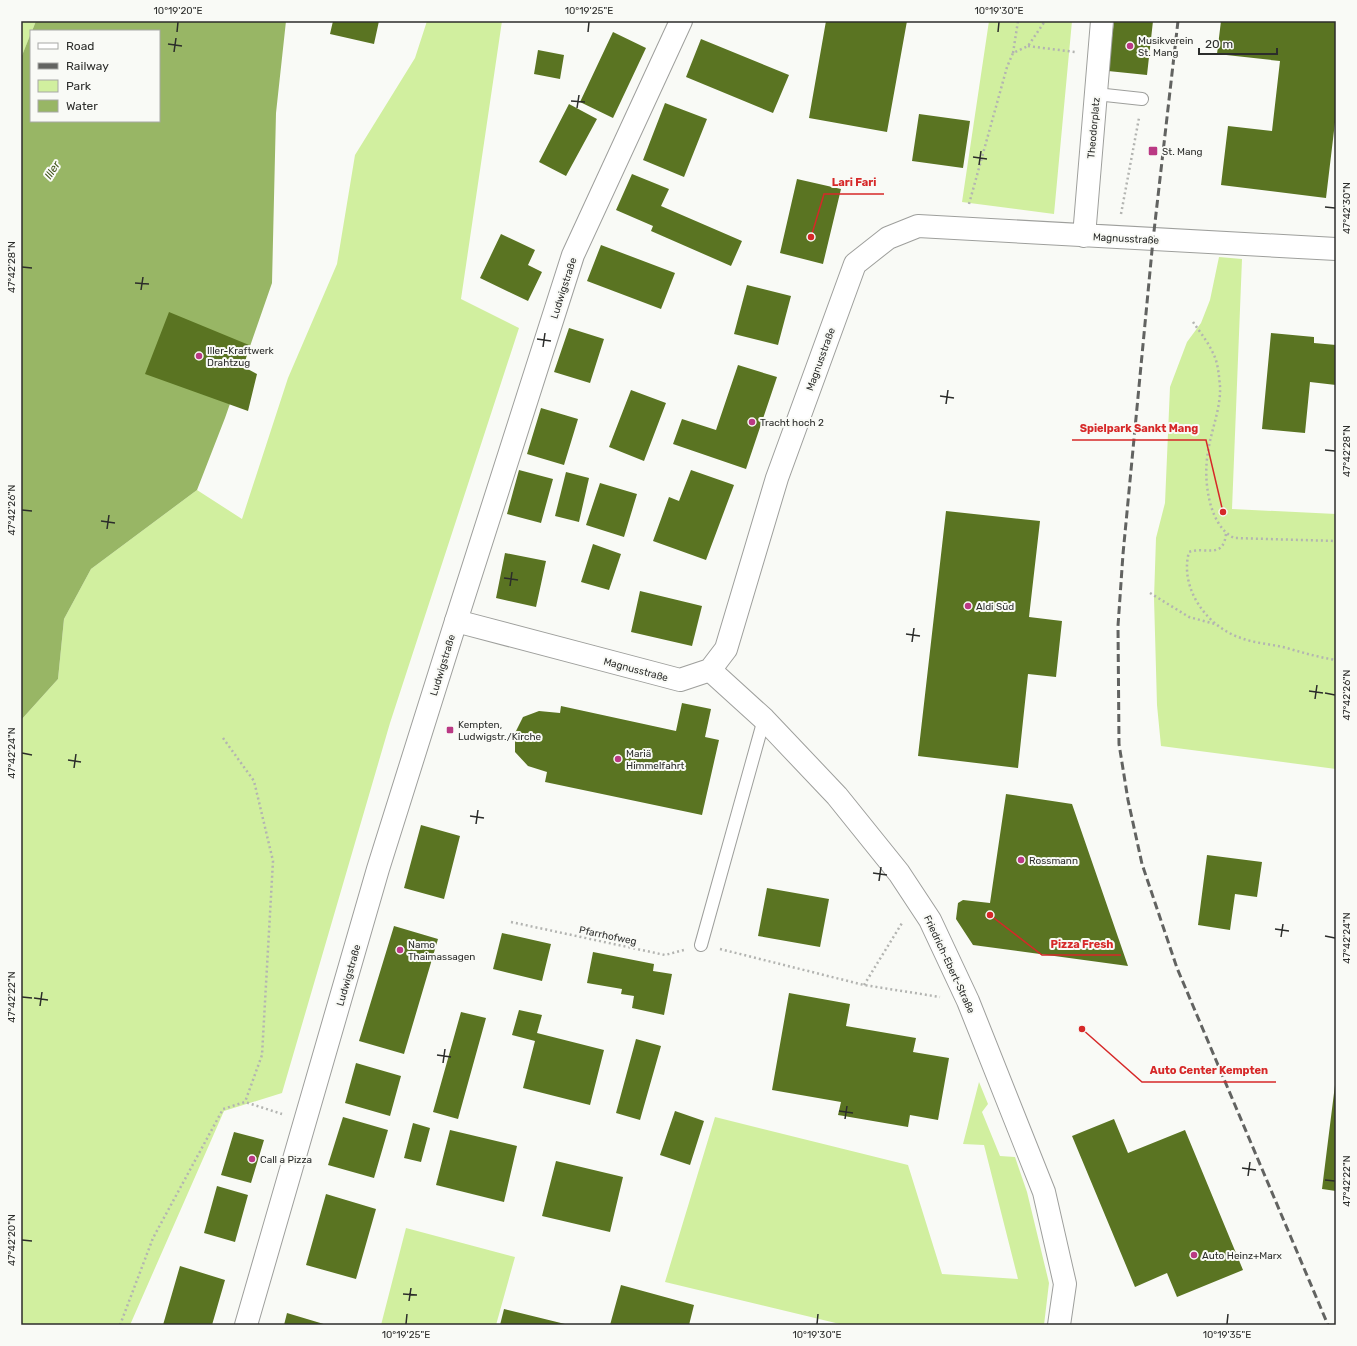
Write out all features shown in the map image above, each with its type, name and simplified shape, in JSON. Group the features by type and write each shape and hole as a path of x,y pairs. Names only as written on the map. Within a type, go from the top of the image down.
{"street":[{"name":"Ludwigstraße","path":"246,1325 378,869 573,255 681,21"},
{"name":"Theodorplatz","path":"1084,236 1102,21"},
{"name":"Magnusstraße","path":"456,621 680,680 710,670 726,649 777,478 855,264 888,238 918,226 1336,249"},
{"name":"Friedrich-Ebert-Straße","path":"710,670 764,720 838,796 899,873 917,898 930,920 968,1001 1044,1192 1065,1284 1059,1325"}],"lane":[{"path":"1096,94 1142,99"},
{"path":"701,945 764,720"}],"path":[{"path":"965,228 969,204 1007,67 1013,53 1018,21"},
{"path":"1013,53 1028,46 1045,21"},
{"path":"1028,46 1099,56"},
{"path":"1117,238 1142,99"},
{"path":"1194,322 1214,354 1220,387 1219,406 1208,452 1207,472 1213,514 1226,534 1234,538 1336,541"},
{"path":"1215,624 1201,609 1187,582 1187,558 1189,552 1194,550 1218,549 1223,545 1226,534"},
{"path":"1150,593 1189,617 1215,624 1240,638 1282,647 1311,656 1336,660"},
{"path":"223,738 254,781 274,861 262,1055 245,1102"},
{"path":"864,985 917,898"},
{"name":"Pfarrhofweg","path":"511,922 665,955 701,945"},
{"path":"701,945 864,985 968,1001"},
{"path":"120,1325 153,1238 223,1108 245,1102 306,1121"}],"green space":[{"path":"21,21 36,21 32,30 30,30 30,36 21,58"},
{"path":"427,21 502,21 461,299 519,328 390,723 282,1093 224,1111 130,1325 21,1325 21,720 58,679 64,619 91,569 197,490 242,519 288,378 337,264 355,155 415,58"},
{"path":"989,21 1072,21 1054,214 962,202"},
{"path":"1219,257 1242,259 1232,509 1336,514 1336,769 1161,746 1157,705 1154,598 1156,538 1165,503 1170,387 1187,342 1201,323 1210,300"},
{"path":"979,1082 988,1104 982,1112 1000,1156 1015,1157 1027,1192 1049,1283 1044,1325 844,1325 665,1282 715,1117 908,1165 942,1274 1018,1279 984,1145 963,1144"},
{"path":"406,1228 515,1257 496,1325 381,1325"}],"water":[{"name":"Iller","path":"36,21 286,21 276,113 272,283 225,418 197,490 91,569 64,619 58,679 21,720 21,58 30,36 30,122 160,122 160,30 32,30"}],"building":[{"path":"333,21 379,21 374,44 330,34"},
{"path":"826,21 907,21 887,132 809,118"},
{"name":"Musikverein St. Mang","path":"1114,21 1153,21 1147,75 1108,71"},
{"path":"1221,21 1336,21 1336,114 1326,198 1221,185 1228,126 1272,131 1280,61 1217,54"},
{"path":"613,32 646,48 613,118 580,102"},
{"path":"701,39 789,75 773,113 686,77"},
{"path":"538,50 564,55 560,79 534,74"},
{"path":"665,103 707,119 684,177 643,160"},
{"path":"569,104 597,119 566,176 539,162"},
{"path":"919,114 970,121 963,168 912,161"},
{"path":"632,174 669,189 661,206 742,241 731,266 651,231 653,226 616,210"},
{"path":"797,179 841,189 823,264 780,253"},
{"path":"501,234 535,250 528,265 542,272 528,301 480,278"},
{"path":"601,245 675,273 661,309 587,281"},
{"path":"747,285 791,296 778,345 734,334"},
{"name":"Iller-Kraftwerk Drahtzug","path":"169,312 249,345 244,367 257,374 248,411 145,374"},
{"path":"569,328 604,339 590,383 554,372"},
{"path":"1271,333 1314,337 1314,343 1336,345 1336,385 1310,382 1305,433 1262,429"},
{"path":"738,365 777,377 746,469 673,444 682,419 716,430"},
{"path":"631,390 666,403 644,461 609,447"},
{"path":"541,408 578,419 564,465 527,454"},
{"path":"519,470 553,479 541,523 507,514"},
{"path":"691,470 734,485 706,560 653,541 669,497 679,501"},
{"path":"566,472 589,478 579,522 555,516"},
{"path":"600,483 637,494 624,537 586,525"},
{"path":"946,511 1040,521 1029,617 1062,621 1056,677 1028,674 1018,768 918,756"},
{"path":"593,544 621,554 609,590 581,582"},
{"path":"505,553 546,561 536,607 496,598"},
{"path":"640,591 702,606 692,646 631,632"},
{"name":"Mariä Himmelfahrt","path":"682,703 711,709 705,737 719,740 702,815 545,782 547,772 528,766 515,752 515,733 523,717 539,711 560,713 561,706 676,731"},
{"path":"1006,794 1072,804 1128,966 973,945 956,919 958,903 963,900 990,903"},
{"path":"421,825 460,836 444,899 404,888"},
{"path":"1207,855 1262,862 1257,897 1235,894 1230,930 1198,925"},
{"path":"767,888 829,899 820,947 758,936"},
{"path":"394,926 438,939 404,1054 359,1041"},
{"path":"502,933 551,944 542,981 493,969"},
{"path":"593,952 654,964 653,971 672,974 664,1015 632,1008 634,996 621,994 622,989 587,983"},
{"path":"789,993 850,1004 846,1026 916,1038 913,1052 949,1058 938,1120 910,1115 908,1127 838,1115 841,1102 772,1090"},
{"path":"519,1010 542,1015 537,1033 604,1050 590,1105 523,1088 535,1041 512,1035"},
{"path":"461,1012 486,1018 458,1119 433,1112"},
{"path":"636,1039 661,1046 640,1120 616,1113"},
{"path":"356,1063 401,1076 390,1116 345,1103"},
{"path":"1336,1085 1336,1191 1322,1189"},
{"path":"675,1111 704,1121 690,1165 660,1155"},
{"path":"343,1117 388,1130 374,1178 328,1165"},
{"path":"1114,1119 1128,1153 1185,1130 1243,1270 1177,1297 1167,1273 1135,1287 1072,1136"},
{"path":"413,1123 430,1128 421,1162 404,1158"},
{"path":"450,1130 517,1146 504,1202 436,1185"},
{"path":"234,1132 264,1140 251,1183 221,1175"},
{"path":"556,1161 623,1177 610,1232 542,1216"},
{"path":"217,1186 248,1195 235,1242 204,1233"},
{"path":"326,1194 376,1209 356,1279 306,1265"},
{"path":"180,1266 225,1280 212,1325 163,1325"},
{"path":"621,1285 694,1305 689,1325 610,1325"},
{"path":"504,1309 565,1324 565,1325 500,1325"},
{"path":"287,1313 327,1325 284,1325"}],"railway":[{"path":"1178,21 1153,240 1123,554 1118,626 1119,744 1128,800 1142,864 1177,968 1328,1325"}],"place":[{"name":"Musikverein St. Mang","path":"1130,46"},
{"name":"St. Mang","path":"1153,151"},
{"name":"Lari Fari","path":"811,237"},
{"name":"Iller-Kraftwerk Drahtzug","path":"199,356"},
{"name":"Tracht hoch 2","path":"752,422"},
{"name":"Spielpark Sankt Mang","path":"1223,512"},
{"name":"Aldi Süd","path":"968,606"},
{"name":"Kempten, Ludwigstr./Kirche","path":"450,730"},
{"name":"Mariä Himmelfahrt","path":"618,759"},
{"name":"Rossmann","path":"1021,860"},
{"name":"Pizza Fresh","path":"990,915"},
{"name":"Namo Thaimassagen","path":"400,950"},
{"name":"Auto Center Kempten","path":"1082,1029"},
{"name":"Call a Pizza","path":"252,1159"},
{"name":"Auto Heinz+Marx","path":"1194,1255"}]}
